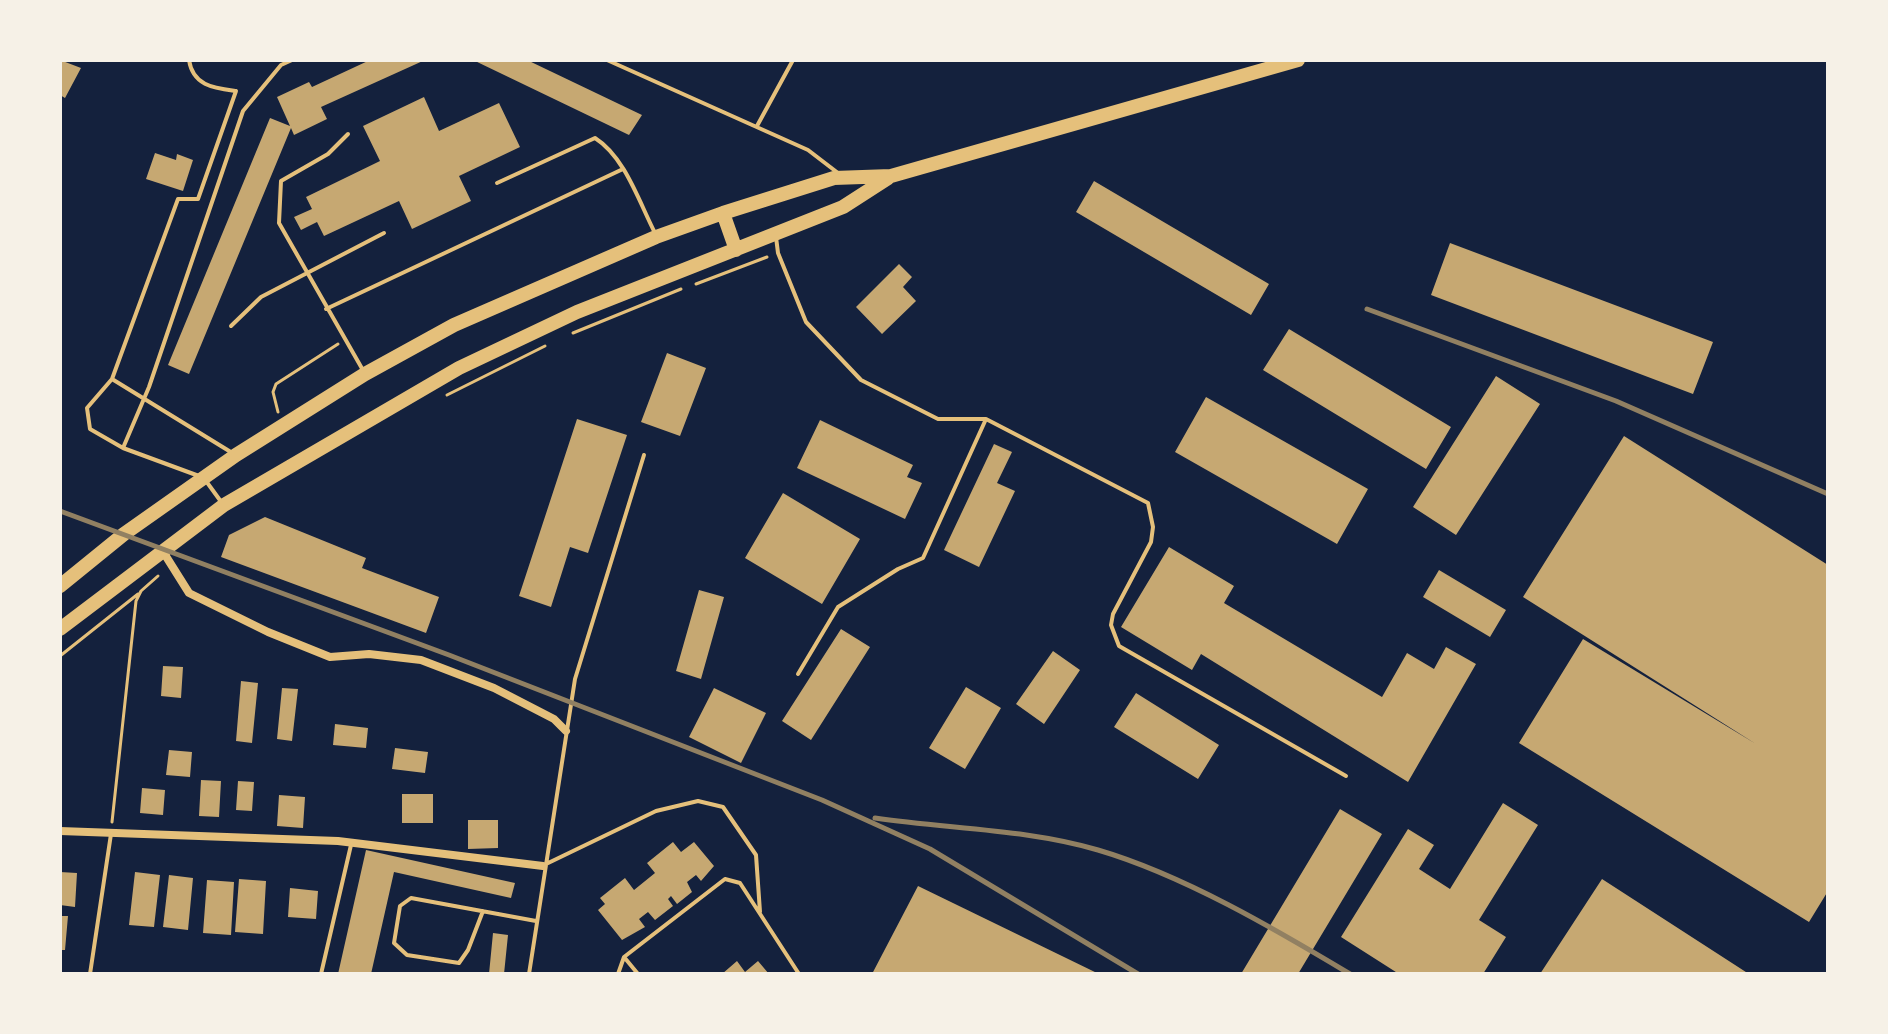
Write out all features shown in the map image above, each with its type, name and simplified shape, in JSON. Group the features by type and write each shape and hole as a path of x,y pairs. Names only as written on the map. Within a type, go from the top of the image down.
{"highway":[{"path":"60,586 124,534 236,455 365,374 454,325 656,237 723,213 844,178 891,176 1295,60"},
{"path":"60,629 224,505 459,368 577,312 843,207 891,176"},
{"path":"723,213 736,250"}],"street":[{"path":"162,550 189,593 268,632 330,657 369,654 421,660 494,688 554,719 566,731"},
{"path":"60,831 352,842 543,866"}],"lane":[{"path":"189,60 190,70 207,87 236,91 198,199 178,199 112,379 87,408 86,420 90,429 123,448 204,478 224,505"},
{"path":"123,448 145,398 243,111 281,65 292,60"},
{"path":"607,60 808,150 844,178"},
{"path":"757,126 793,60"},
{"path":"348,134 328,154 281,181 279,223 365,374"},
{"path":"497,183 595,138 605,144 623,169 656,237"},
{"path":"326,309 623,169"},
{"path":"231,326 261,297 304,271 384,233"},
{"path":"775,235 778,253 806,322 861,380 938,419 986,419 1148,503 1153,527 1151,542 1113,614 1111,625 1119,646 1346,776"},
{"path":"112,379 236,455"},
{"path":"798,674 838,607 888,575 923,558 986,419"},
{"path":"529,974 543,866 575,679 644,455"},
{"path":"543,866 656,811 698,801 723,807 756,855 760,912"},
{"path":"90,974 112,833"},
{"path":"321,974 352,842"},
{"path":"618,974 624,957 725,879 740,883 799,974"},
{"path":"483,911 468,950 459,963 407,955 394,943 400,906 411,898 483,911 536,921"},
{"path":"624,957 638,974"}],"path":[{"path":"695,284 778,253"},
{"path":"569,335 681,290"},
{"path":"285,424 274,404 276,384 345,340"},
{"path":"441,398 557,341"},
{"path":"60,656 172,565"},
{"path":"112,833 133,619 141,591"}],"building":[{"path":"60,60 81,68 65,98 60,95"},
{"path":"370,60 425,60 321,107 327,119 294,135 291,128 189,374 168,365 270,118 290,126 277,97 309,82 312,87"},
{"path":"473,60 527,60 642,115 629,135"},
{"path":"424,97 439,131 499,103 520,147 459,176 471,201 412,229 399,201 324,236 317,222 301,230 294,217 312,209 306,197 380,161 363,126"},
{"path":"155,153 176,160 177,154 193,160 183,191 146,179"},
{"path":"1094,181 1269,284 1251,315 1076,212"},
{"path":"1450,243 1713,342 1693,394 1431,295"},
{"path":"899,264 912,277 903,287 916,301 882,334 856,307"},
{"path":"1289,329 1451,427 1426,469 1263,370"},
{"path":"667,353 706,368 680,436 641,422"},
{"path":"1496,376 1540,404 1456,535 1413,507"},
{"path":"1206,397 1368,489 1337,544 1175,452"},
{"path":"577,419 627,435 588,553 570,547 551,607 519,596"},
{"path":"820,420 913,465 907,477 922,483 905,519 797,468"},
{"path":"1624,436 1828,565 1828,891 1809,922 1519,743 1583,639 1756,744 1523,597"},
{"path":"994,444 1012,452 997,483 1015,491 979,567 944,550"},
{"path":"783,493 860,539 822,604 745,558"},
{"path":"265,517 366,558 362,568 439,597 426,633 221,557 229,535"},
{"path":"1169,547 1234,586 1224,603 1382,697 1407,653 1434,669 1446,647 1476,664 1408,782 1201,654 1192,670 1121,627"},
{"path":"1439,570 1506,610 1490,637 1423,597"},
{"path":"699,590 724,597 701,679 676,671"},
{"path":"841,629 870,647 811,740 782,721"},
{"path":"1053,651 1080,670 1044,724 1016,704"},
{"path":"163,666 183,667 181,698 161,696"},
{"path":"241,681 258,683 252,743 236,741"},
{"path":"966,687 1001,708 965,769 929,748"},
{"path":"282,688 298,689 292,741 277,739"},
{"path":"714,688 766,713 741,763 689,737"},
{"path":"1136,693 1219,745 1198,779 1114,727"},
{"path":"335,724 368,728 366,748 333,745"},
{"path":"395,748 428,752 425,773 392,769"},
{"path":"169,750 192,752 190,777 166,775"},
{"path":"201,780 221,781 219,817 199,816"},
{"path":"238,781 254,782 252,811 236,810"},
{"path":"142,788 165,790 163,815 140,813"},
{"path":"402,794 433,794 433,823 402,823"},
{"path":"279,795 305,797 303,828 277,826"},
{"path":"1503,803 1538,825 1479,920 1506,937 1483,974 1399,974 1341,937 1408,829 1434,845 1419,869 1450,889"},
{"path":"1340,809 1382,834 1298,974 1241,974"},
{"path":"468,820 498,820 498,848 468,849"},
{"path":"673,842 681,852 694,842 714,866 701,881 696,875 687,882 692,892 677,904 671,896 668,899 673,906 655,920 648,912 639,919 645,927 622,940 598,910 605,904 600,898 625,878 634,890 655,873 647,863"},
{"path":"366,850 515,883 511,898 394,872 371,974 338,974"},
{"path":"60,872 77,873 75,907 60,905"},
{"path":"135,872 160,875 154,927 129,925"},
{"path":"169,875 193,878 188,930 163,927"},
{"path":"239,879 266,881 263,934 235,932"},
{"path":"1602,879 1749,974 1540,974"},
{"path":"207,880 234,882 231,935 203,933"},
{"path":"918,886 1099,974 872,974"},
{"path":"290,888 318,891 316,919 288,917"},
{"path":"60,916 68,916 65,950 60,950"},
{"path":"493,933 508,935 504,974 489,974"},
{"path":"737,961 745,972 758,961 769,974 722,974"}],"railway":[{"path":"1367,309 1616,401 1828,494"},
{"path":"60,511 449,655 822,800 930,849 1138,974"},
{"path":"875,818 1044,838 1098,850 1195,888 1350,974"}]}
